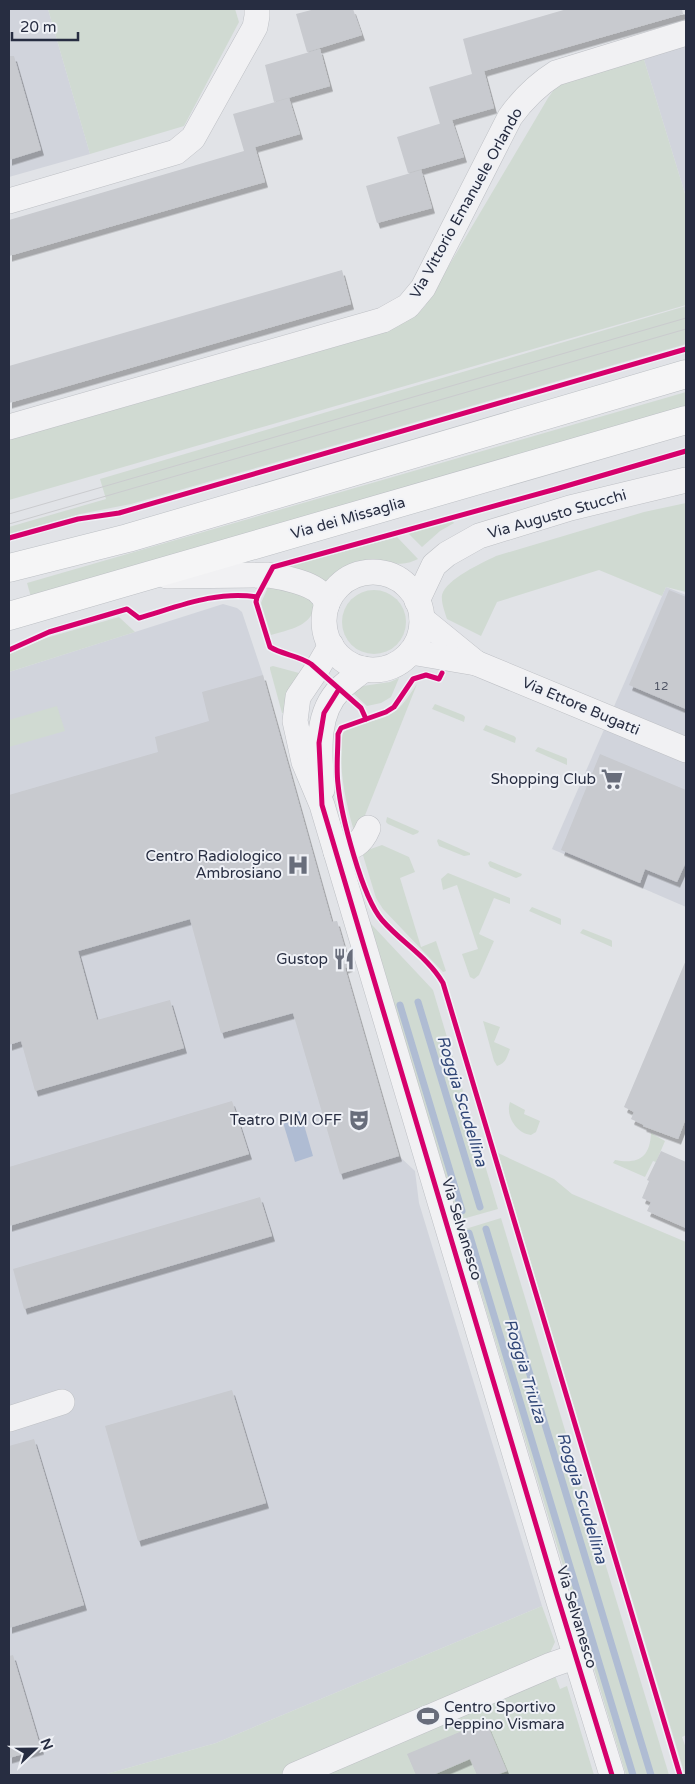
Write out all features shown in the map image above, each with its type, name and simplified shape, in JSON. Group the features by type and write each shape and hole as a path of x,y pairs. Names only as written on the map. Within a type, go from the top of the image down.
{"main road":[{"path":"9,568 128,538 686,374"},
{"name":"Via dei Missaglia","path":"9,616 686,420"}],"street":[{"path":"9,201 176,152 185,146 193,138 251,35 255,27 257,12"},
{"name":"Via Vittorio Emanuele Orlando","path":"9,427 383,320 408,306 423,288 510,117 538,85 556,73 686,33"},
{"name":"Via Augusto Stucchi","path":"327,604 336,589 356,575 374,572 392,576 434,565 447,554 479,536 570,508 686,480"},
{"name":"Via Augusto Stucchi","path":"330,645 342,659 353,666 364,669 376,670 391,667 402,661 411,652 420,636 420,610 434,565"},
{"path":"150,576 268,575 312,587 321,594 327,604 324,622 330,645"},
{"path":"392,576 407,586 420,610"},
{"name":"Via Ettore Bugatti","path":"420,610 476,663"},
{"name":"Via Selvanesco","path":"330,645 317,669 298,697 295,721 304,762 322,805 612,1775"},
{"name":"Via Ettore Bugatti","path":"411,652 476,663 686,750"},
{"name":"Via Selvanesco","path":"322,805 320,743 324,713 339,689 364,669"},
{"path":"336,852 360,842 368,828"},
{"path":"9,1419 62,1402"},
{"path":"295,1775 551,1665 577,1656"}],"shaded area":[{"path":"9,9 48,9 90,154 9,177"},
{"path":"48,9 235,9 239,22 184,126 90,154"},
{"path":"686,40 686,197 642,53"},
{"path":"642,53 686,197 686,305 9,500 9,433 417,315 425,306 548,98 560,81"},
{"path":"686,306 686,344 131,504 80,514 9,534 9,527 106,499 100,479"},
{"path":"686,392 686,407 31,597 27,583"},
{"path":"686,503 686,592 666,587 662,596 599,570 497,602 481,636 447,619 442,598 445,589 457,577 496,556 644,512"},
{"path":"452,520 454,523 440,531 422,547 408,533"},
{"path":"397,537 418,559 411,562 393,564 362,563 346,570 327,584 279,569"},
{"path":"269,585 303,593 315,605 309,618 299,626 271,635 261,603"},
{"path":"666,587 686,595 686,907 552,849"},
{"path":"374,590 392,596 400,604 406,622 400,640 392,648 374,654 356,648 348,640 342,622 348,604 356,596"},
{"path":"223,604 237,608 242,612 263,675 332,922 337,921 350,966 345,968 399,1156 415,1171 419,1203 542,1606 216,1743 103,1775 9,1775 9,672"},
{"path":"119,617 135,632 9,672 9,654 46,638"},
{"path":"273,666 299,673 287,713 282,713 270,669"},
{"path":"399,678 391,697 381,703 367,706 352,692 363,686 390,682"},
{"path":"417,684 358,833 355,834 343,784 341,745 343,733 353,726 385,717 395,711 406,700"},
{"path":"435,704 463,715 465,717 464,722 432,709"},
{"path":"57,706 65,731 9,747 9,720"},
{"path":"486,725 514,736 516,738 515,743 483,730"},
{"path":"538,747 566,758 567,765 535,751"},
{"path":"387,817 419,831 413,835 388,824 386,822"},
{"path":"438,839 470,853 470,855 464,856 439,846"},
{"path":"382,845 409,857 415,872 400,878 421,947 436,941 446,971 443,972 383,909 376,898 362,852"},
{"path":"490,861 522,874 516,878 490,867 488,863"},
{"path":"448,873 510,898 510,904 494,898 479,934 494,941 479,975 474,979 470,977 462,954 478,949 457,885 443,890 441,879"},
{"path":"532,907 561,919 561,925 529,911"},
{"path":"367,917 372,925 433,990 498,1209 459,1220"},
{"path":"583,929 611,940 612,947 580,933"},
{"path":"483,1021 500,1027 494,1042 510,1049 507,1057 500,1065 497,1066 494,1061"},
{"path":"510,1102 525,1110 524,1114 540,1121 536,1132 531,1135 526,1134 517,1128 509,1113"},
{"path":"651,1133 665,1141 656,1162 653,1161 645,1177 613,1163 615,1160 630,1161 641,1158 648,1149"},
{"path":"498,1153 554,1179 572,1194 686,1242 686,1735 682,1737 686,1748 686,1775 685,1775"},
{"path":"501,1218 669,1775 626,1775 462,1230"},
{"name":"Centro Sportivo Peppino Vismara","path":"542,1606 555,1642 548,1657 560,1689 567,1686 594,1775 103,1775 216,1743"}],"water":[{"path":"300,1111 313,1156 295,1162 281,1116"}],"building":[{"path":"315,9 353,9 362,35 307,52 296,14"},
{"path":"567,9 682,9 683,14 484,71 494,108 452,120 464,157 408,173 397,137 440,124 429,87 472,74 463,39"},
{"path":"320,49 330,86 274,102 265,65"},
{"path":"9,56 14,56 41,150 9,160"},
{"path":"289,98 300,134 255,147 265,182 9,256 9,220 244,151 233,114"},
{"path":"421,170 432,208 377,223 366,186"},
{"path":"342,270 351,304 9,403 9,366"},
{"path":"669,590 686,597 686,709 629,685"},
{"path":"263,675 332,922 337,921 350,966 345,968 399,1156 340,1174 293,1013 221,1033 190,919 78,951 97,1020 170,1000 184,1048 35,1091 21,1041 9,1045 9,795 158,752 155,737 209,721 202,692"},
{"path":"600,754 686,790 686,862 677,882 645,869 640,883 561,850"},
{"path":"686,960 686,1118 678,1139 643,1126 631,1119 634,1112 624,1107"},
{"path":"232,1101 249,1154 9,1226 9,1167"},
{"path":"661,1151 686,1162 686,1228 647,1211 651,1202 642,1198 649,1181 647,1180"},
{"path":"260,1197 272,1236 24,1309 13,1269"},
{"path":"232,1390 266,1503 138,1541 105,1426"},
{"path":"34,1439 84,1605 9,1628 9,1446"},
{"path":"13,1655 41,1749 9,1758 9,1656"},
{"path":"486,1721 507,1771 496,1775 477,1775 470,1759 433,1775 416,1775 407,1754"}],"waterway":[{"name":"Roggia Scudellina","path":"418,1002 480,1207"},
{"name":"Roggia Triulza","path":"400,1005 462,1211"},
{"name":"Roggia Scudellina","path":"486,1229 651,1775"},
{"name":"Roggia Triulza","path":"469,1233 633,1775"}],"tram line":[{"path":"9,514 686,318"},
{"path":"9,524 686,329"}],"cycle path":[{"path":"9,538 78,519 119,513 686,349"},
{"path":"366,719 361,708 311,664 270,647 256,602 273,567 686,451"},
{"path":"9,650 49,632 127,609 139,618 212,598 242,595 257,597"},
{"path":"442,673 439,679 426,675 413,679 394,707 386,712 341,728 338,734 337,772 343,815 360,875 374,909 382,920 430,965 443,983 680,1775"},
{"path":"339,689 324,713 319,743 322,805 612,1775"}],"place":[{"name":"Shopping Club","path":"612,779"},
{"name":"Centro Radiologico Ambrosiano","path":"298,865"},
{"name":"Gustop","path":"344,959"},
{"name":"Teatro PIM OFF","path":"359,1120"},
{"name":"Centro Sportivo Peppino Vismara","path":"428,1716"}]}
